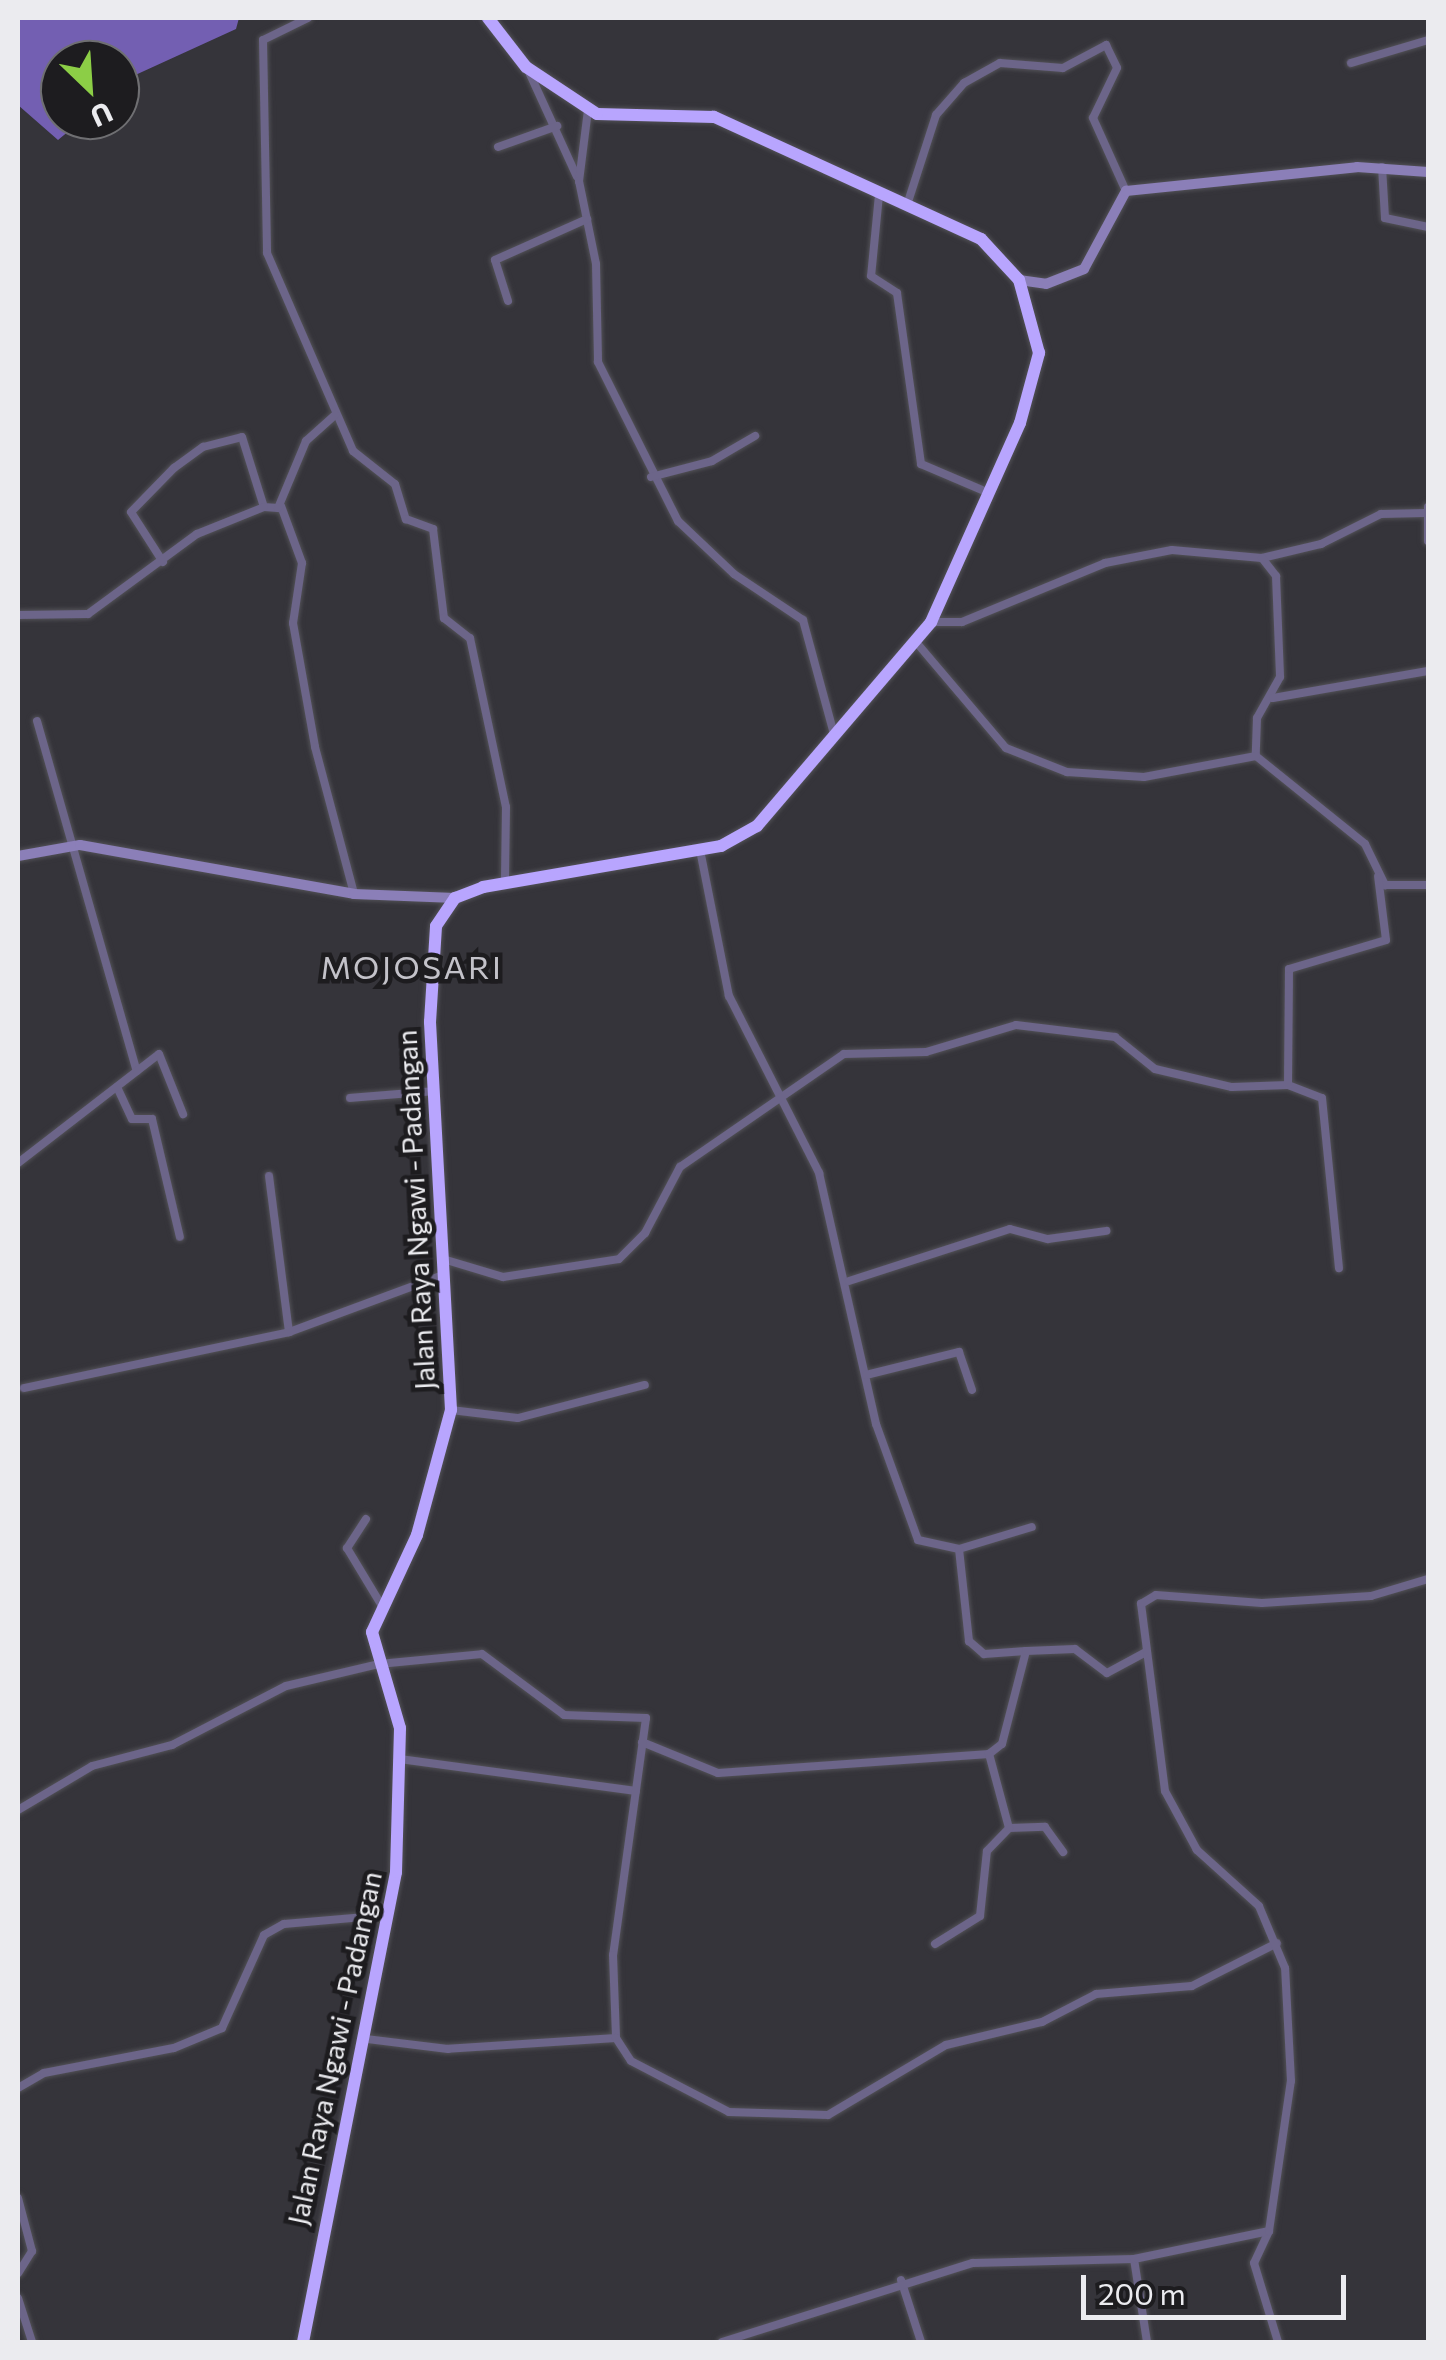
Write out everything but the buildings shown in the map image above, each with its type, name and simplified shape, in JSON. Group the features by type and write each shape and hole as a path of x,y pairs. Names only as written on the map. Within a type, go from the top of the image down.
{"highway":[{"path":"455,898 505,882 700,850 746,835 835,738 931,622 989,493 1036,372 1038,334 1018,280 981,240 702,113 588,110 526,68 488,18"},
{"name":"Jalan Raya Ngawi - Padangan","path":"304,2342 366,2039 386,1915 400,1759 395,1703 379,1664 372,1632 417,1535 450,1410 439,1257 431,948 455,898"}],"street":[{"path":"308,18 263,40 265,244 336,416 358,456 395,484 406,519 433,529 444,618 470,638 506,807 505,882"},
{"path":"1351,62 1428,40"},
{"path":"906,206 936,115 964,83 1000,64 1063,68 1106,45 1118,68 1092,118 1126,191"},
{"path":"526,68 557,126 579,181 596,264 594,353 651,478 714,559 796,610 835,738"},
{"path":"579,181 588,110"},
{"path":"498,147 557,126"},
{"path":"1126,191 1382,168 1428,172"},
{"path":"1382,168 1385,218 1428,227"},
{"path":"1018,280 1046,284 1084,269 1126,191"},
{"path":"879,196 871,276 897,293 921,464 989,493"},
{"path":"508,301 495,260 586,219"},
{"path":"336,416 304,444 282,506 302,563 293,623 315,747 354,894"},
{"path":"651,478 712,461 755,436"},
{"path":"162,562 132,506 203,447 244,439 264,508"},
{"path":"18,615 88,614 198,534 264,508 282,506"},
{"path":"931,622 962,622 1105,564 1172,550 1262,558 1322,544 1382,514 1427,510 1428,541"},
{"path":"1256,756 1257,718 1273,698 1276,576 1262,558"},
{"path":"916,642 1006,748 1067,772 1144,777 1256,756 1365,844 1378,876 1386,940 1288,969 1288,1085"},
{"path":"1273,698 1428,672"},
{"path":"37,721 137,1071"},
{"path":"18,856 71,845 354,894 455,898"},
{"path":"700,850 729,996 786,1098 849,1281 866,1375 918,1540 959,1549 1032,1527"},
{"path":"1378,876 1390,887 1428,885"},
{"path":"439,1257 503,1277 609,1263 645,1233 680,1167 786,1098 836,1056 926,1052 1016,1024 1115,1037 1155,1069 1215,1084 1288,1085 1316,1090 1324,1105 1339,1268"},
{"path":"18,1163 162,1054 183,1114"},
{"path":"117,1087 132,1119 152,1119 180,1237"},
{"path":"350,1098 435,1091"},
{"path":"268,1176 289,1332"},
{"path":"849,1281 1010,1229 1048,1239 1106,1231"},
{"path":"24,1388 289,1332 440,1276"},
{"path":"866,1375 959,1352 972,1390"},
{"path":"450,1410 518,1418 645,1385"},
{"path":"366,1519 347,1548 382,1606"},
{"path":"959,1549 970,1640 984,1654 1074,1649 1106,1674 1146,1652"},
{"path":"1278,2342 1254,2264 1269,2231 1293,2038 1277,1943 1250,1895 1197,1850 1165,1791 1141,1604 1156,1595 1276,1602 1370,1596 1428,1579"},
{"path":"642,1742 718,1773 989,1754 1002,1744 1026,1651"},
{"path":"18,1810 92,1766 172,1745 286,1686 379,1664 482,1654 564,1715 646,1718 612,1966 616,2038 631,2061 729,2112 828,2115 946,2044 1042,2022 1096,1994 1192,1986 1277,1943"},
{"path":"989,1754 1008,1828"},
{"path":"400,1759 636,1791"},
{"path":"934,1944 980,1916 987,1852 1008,1828 1046,1827 1063,1852"},
{"path":"18,2088 44,2073 174,2048 222,2028 264,1935 284,1924 386,1915"},
{"path":"366,2039 448,2049 616,2038"},
{"path":"18,2198 32,2251 18,2273"},
{"path":"722,2342 901,2280 990,2261 1134,2259 1269,2231"},
{"path":"1134,2259 1147,2342"},
{"path":"901,2280 921,2342"},
{"path":"18,2298 32,2342"}],"shaded area":[{"path":"18,18 239,18 236,29 140,73 140,40 40,40 40,124 18,105"}],"district":[{"name":"MOJOSARI","path":"412,966"}]}
